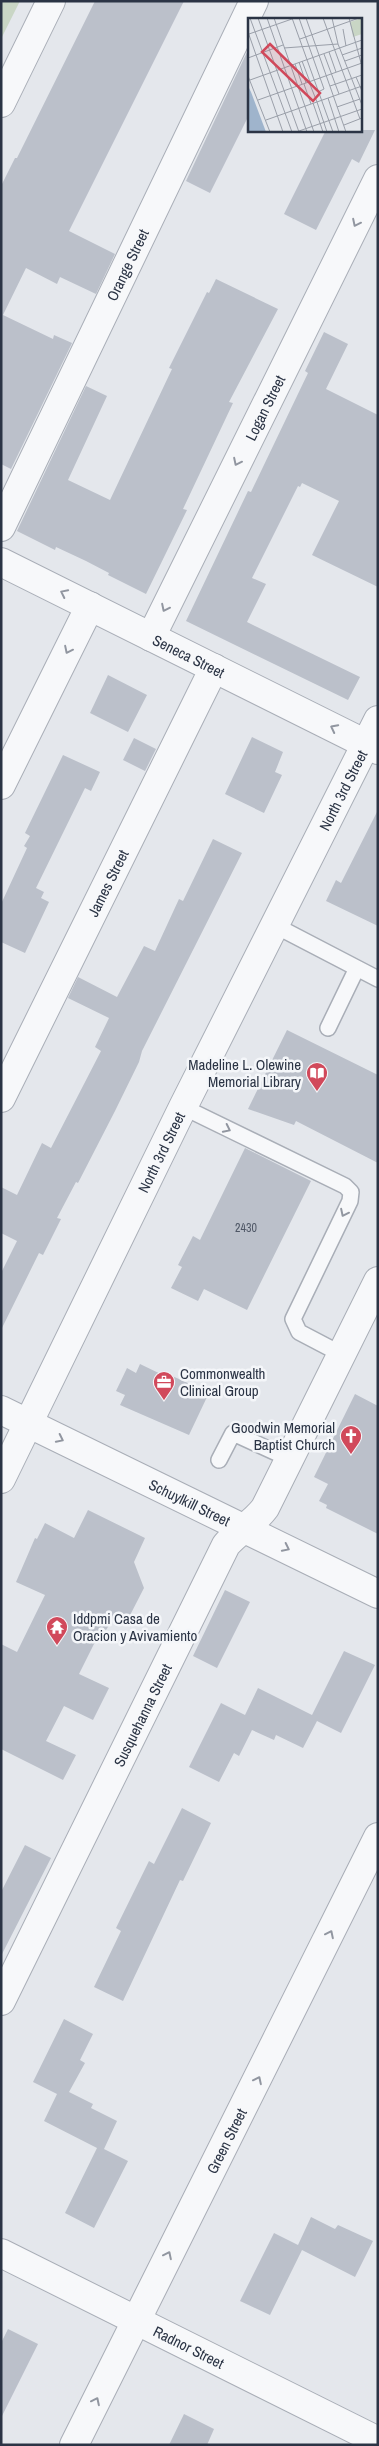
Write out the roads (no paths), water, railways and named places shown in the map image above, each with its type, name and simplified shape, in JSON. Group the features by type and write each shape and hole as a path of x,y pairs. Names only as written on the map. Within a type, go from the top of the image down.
{"street":[{"path":"4,91 52,1"},
{"name":"Orange Street","path":"1,528 254,1"},
{"name":"Logan Street","path":"151,636 378,179"},
{"name":"Seneca Street","path":"1,562 214,668 374,738"},
{"path":"1,785 90,606"},
{"name":"James Street","path":"1,1098 214,668"},
{"name":"North 3rd Street","path":"1,1479 183,1107 374,738"},
{"name":"Susquehanna Street","path":"1,2001 226,1546 244,1528 256,1521 265,1508 378,1281"},
{"name":"Schuylkill Street","path":"1,1410 378,1594"},
{"name":"Green Street","path":"74,2445 378,1837"},
{"name":"Radnor Street","path":"1,2253 376,2440"}],"lane":[{"path":"276,926 378,979"},
{"path":"328,1028 357,968"},
{"path":"183,1107 345,1186 351,1192 350,1200 293,1319 299,1332 341,1354"},
{"path":"219,1460 233,1433 290,1458"}],"place":[{"name":"Madeline L. Olewine Memorial Library","path":"317,1092"},
{"name":"Commonwealth Clinical Group","path":"164,1401"},
{"name":"Goodwin Memorial Baptist Church","path":"351,1455"},
{"name":"Iddpmi Casa de Oracion y Avivamiento","path":"57,1646"}]}
